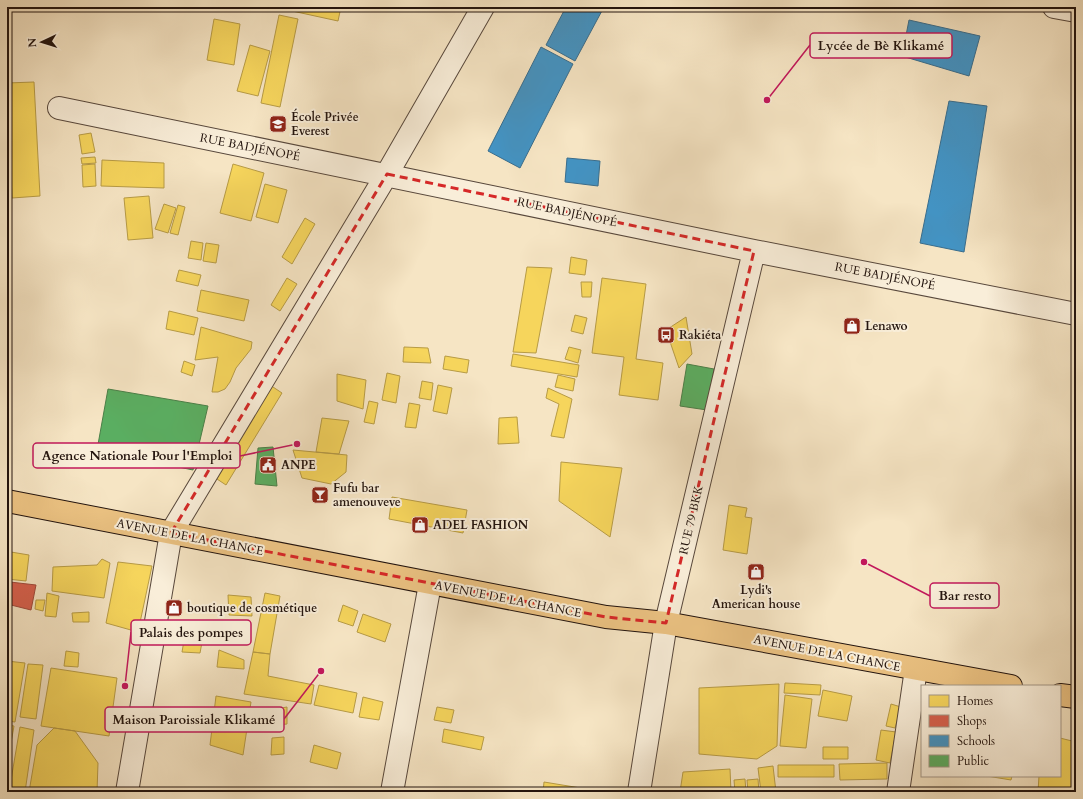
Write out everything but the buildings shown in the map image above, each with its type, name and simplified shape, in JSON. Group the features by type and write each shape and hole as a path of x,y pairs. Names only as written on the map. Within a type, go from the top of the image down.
{"main road":[{"name":"AVENUE DE LA CHANCE","path":"7,502 606,617 666,623 1005,685"},
{"path":"1061,695 1076,697"}],"street":[{"path":"127,792 171,533 387,174 483,7"},
{"path":"1054,7 1076,11"},
{"name":"RUE BADJÉNOPÉ","path":"59,108 387,174 754,251 1076,314"},
{"name":"RUE 79 BKK","path":"639,792 666,623 754,251"},
{"path":"392,792 430,584"},
{"path":"898,792 916,669"}],"highlighted area":[{"path":"387,174 754,251 666,623 606,617 171,533"}],"place":[{"name":"Lycée de Bè Klikamé","path":"767,100"},
{"name":"École Privée Everest","path":"278,124"},
{"name":"Lenawo","path":"852,326"},
{"name":"Rakiéta","path":"666,335"},
{"name":"Agence Nationale Pour l'Emploi","path":"297,444"},
{"name":"ANPE","path":"268,465"},
{"name":"Fufu bar amenouveve","path":"320,495"},
{"name":"ADEL FASHION","path":"420,525"},
{"name":"Bar resto","path":"864,562"},
{"name":"Lydi's American house","path":"756,572"},
{"name":"boutique de cosmétique","path":"174,608"},
{"name":"Maison Paroissiale Klikamé","path":"321,671"},
{"name":"Palais des pompes","path":"125,686"}]}
